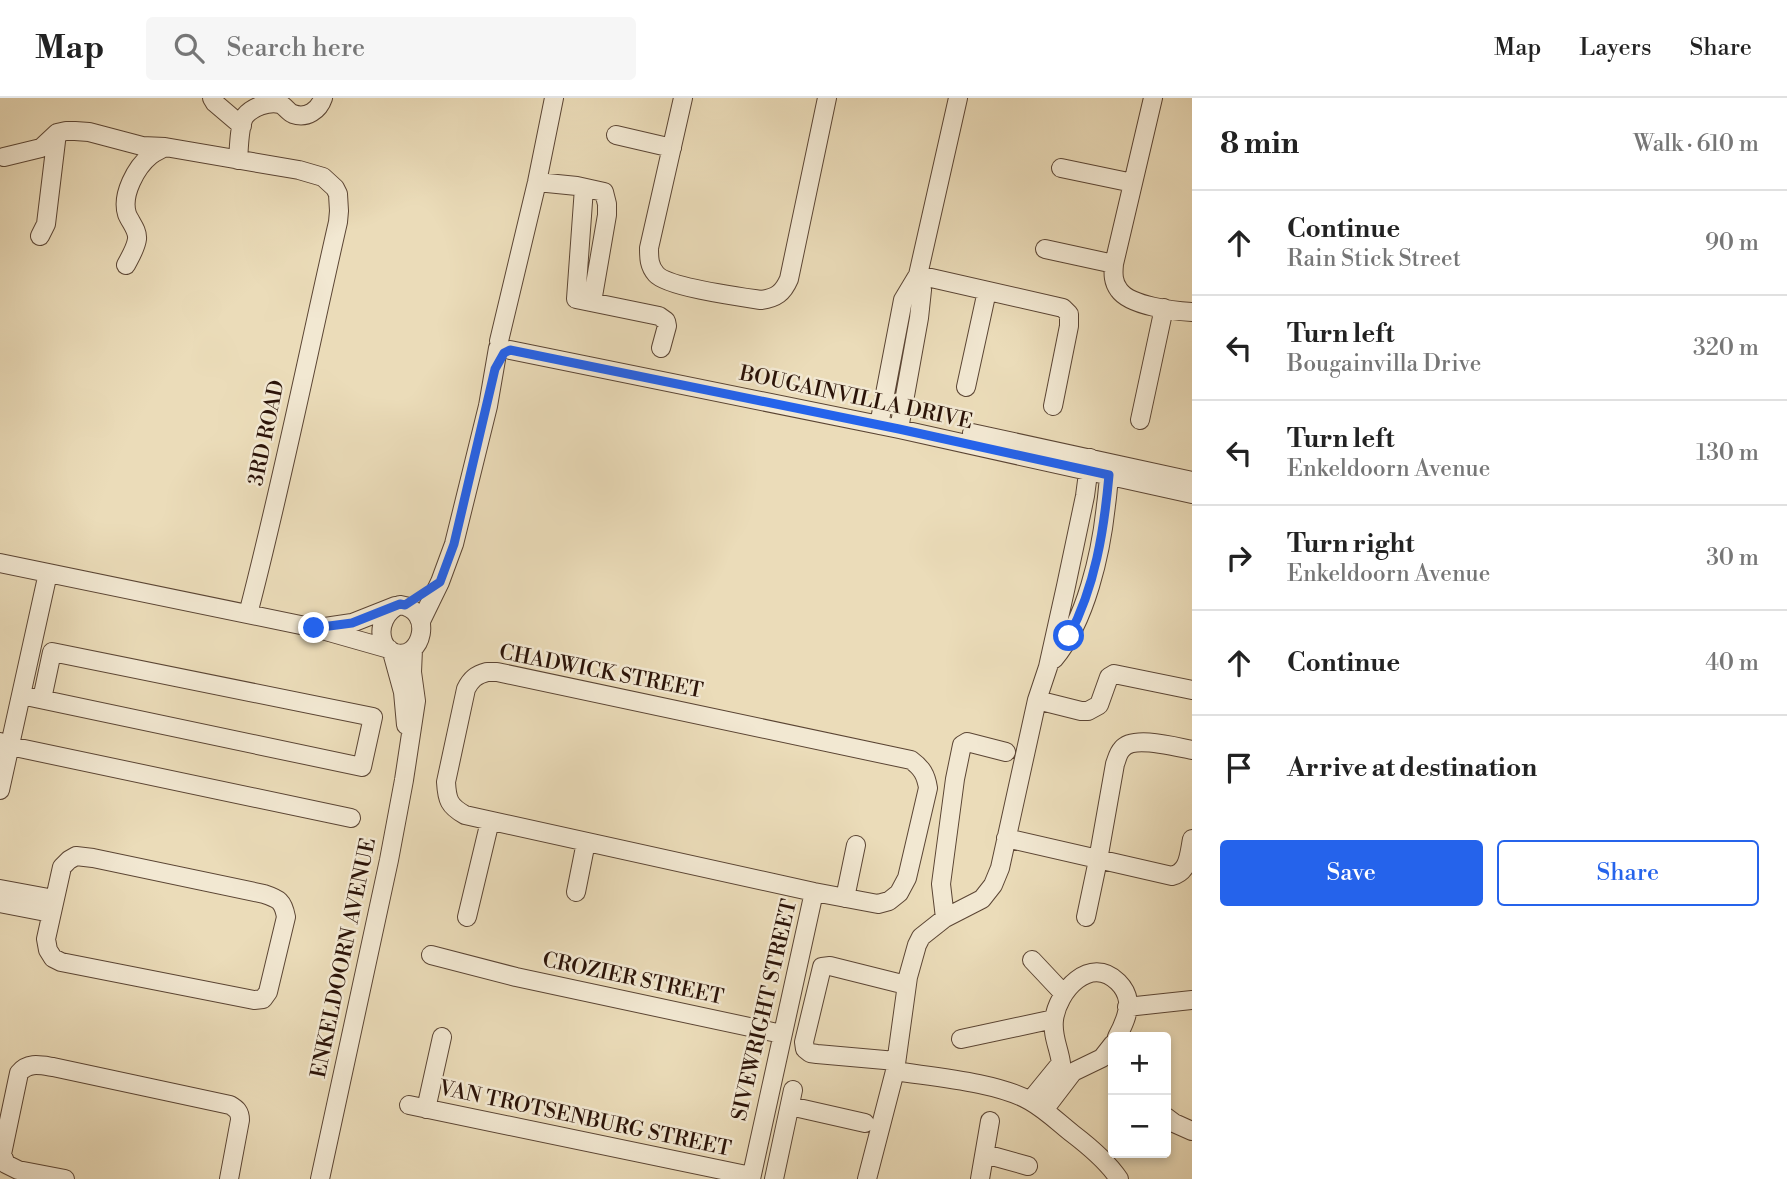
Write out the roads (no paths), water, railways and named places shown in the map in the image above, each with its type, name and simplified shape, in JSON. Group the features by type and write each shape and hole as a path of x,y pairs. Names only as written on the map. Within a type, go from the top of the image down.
{"street":[{"path":"212,98 242,126"},
{"path":"238,160 245,116 257,107 282,104 294,114 311,114 320,107 323,98"},
{"name":"ENKELDOORN AVENUE","path":"320,1179 389,860 415,717 412,649 421,633 421,621 440,582 454,544 504,349 505,320 554,98"},
{"path":"683,98 649,248 649,260 654,272 662,279 761,300 773,298 780,293 792,270 827,98"},
{"path":"880,419 903,300 918,275 958,98"},
{"path":"1152,98 1113,277 1126,297 1164,308 1192,312"},
{"name":"3RD ROAD","path":"57,133 89,132 142,146 165,147 299,170 323,177 338,194 339,211 272,523 248,614"},
{"path":"4,157 41,148 57,133"},
{"path":"40,236 46,224 57,133"},
{"path":"616,135 672,148"},
{"path":"126,265 137,240 126,212 127,190 149,156 165,147"},
{"path":"1061,167 1133,183"},
{"path":"537,182 604,192 607,204 592,302 659,316 666,321 667,326 662,348"},
{"path":"1045,249 1114,264"},
{"path":"918,275 1063,308 1069,314 1069,326 1053,406"},
{"path":"899,423 920,310 922,290 918,275"},
{"path":"966,387 987,291"},
{"path":"1140,420 1164,308"},
{"name":"BOUGAINVILLA DRIVE","path":"504,349 880,419 1089,465 1192,481"},
{"path":"867,1179 895,1066 908,977 917,945 926,933 945,918 982,899 993,885 999,868 1037,700 1048,667 1089,465"},
{"path":"1048,667 1078,619 1088,592 1096,565 1110,469"},
{"name":"BOUGAINVILLA DRIVE","path":"1110,469 1192,494"},
{"path":"0,563 314,628 402,654 412,649"},
{"path":"0,790 5,743 21,695 48,573"},
{"path":"314,628 352,623 400,606 440,582"},
{"path":"400,606 415,611 421,621"},
{"name":"ENKELDOORN AVENUE","path":"400,606 386,616 383,623 383,640 391,651 403,692 408,746"},
{"path":"21,695 362,767 373,716 52,652 42,699"},
{"name":"CHADWICK STREET","path":"497,672 911,760 926,776 928,788 907,878 899,893 889,901 878,904 586,842 465,815 452,808 447,796 446,782 466,689 477,674 497,672"},
{"path":"1037,700 1088,711 1099,705 1109,677 1114,674 1192,690"},
{"path":"945,918 941,884 962,745 967,742 1006,752"},
{"path":"1086,916 1115,764 1122,747 1147,742 1192,750"},
{"path":"5,743 351,818"},
{"path":"467,917 490,821"},
{"path":"1006,838 1172,876 1184,870 1192,839"},
{"path":"576,892 586,842"},
{"path":"845,898 856,845"},
{"path":"76,856 264,894 278,899 284,906 285,917 268,992 263,999 254,1000 61,962 48,950 46,939 53,906 62,867 76,856"},
{"path":"0,889 53,906"},
{"name":"SIVEWRIGHT STREET","path":"751,1178 814,892"},
{"path":"0,903 53,906"},
{"name":"CROZIER STREET","path":"431,956 782,1034"},
{"path":"1032,960 1063,993"},
{"path":"898,983 830,966 822,967 804,1042 806,1049 810,1053 895,1066 1006,1091 1037,1105 1087,1144 1112,1168 1119,1179"},
{"path":"1049,1090 1061,1063 1055,1041 1054,1019 1058,1002 1075,980 1099,973 1109,975 1122,987 1126,993 1127,1007 1119,1032"},
{"path":"1127,1007 1192,1000"},
{"path":"961,1039 1054,1019"},
{"name":"VAN TROTSENBURG STREET","path":"442,1037 417,1107 751,1178"},
{"path":"1037,1105 1049,1090 1073,1072 1108,1064"},
{"path":"65,1179 18,1170 6,1164 2,1154 5,1112 19,1073 24,1067 39,1065 230,1105 240,1114 240,1120 229,1179"},
{"path":"774,1179 792,1098 865,1123"},
{"path":"980,1179 990,1121"},
{"path":"1171,1121 1192,1131"},
{"path":"985,1154 1028,1166"}]}
